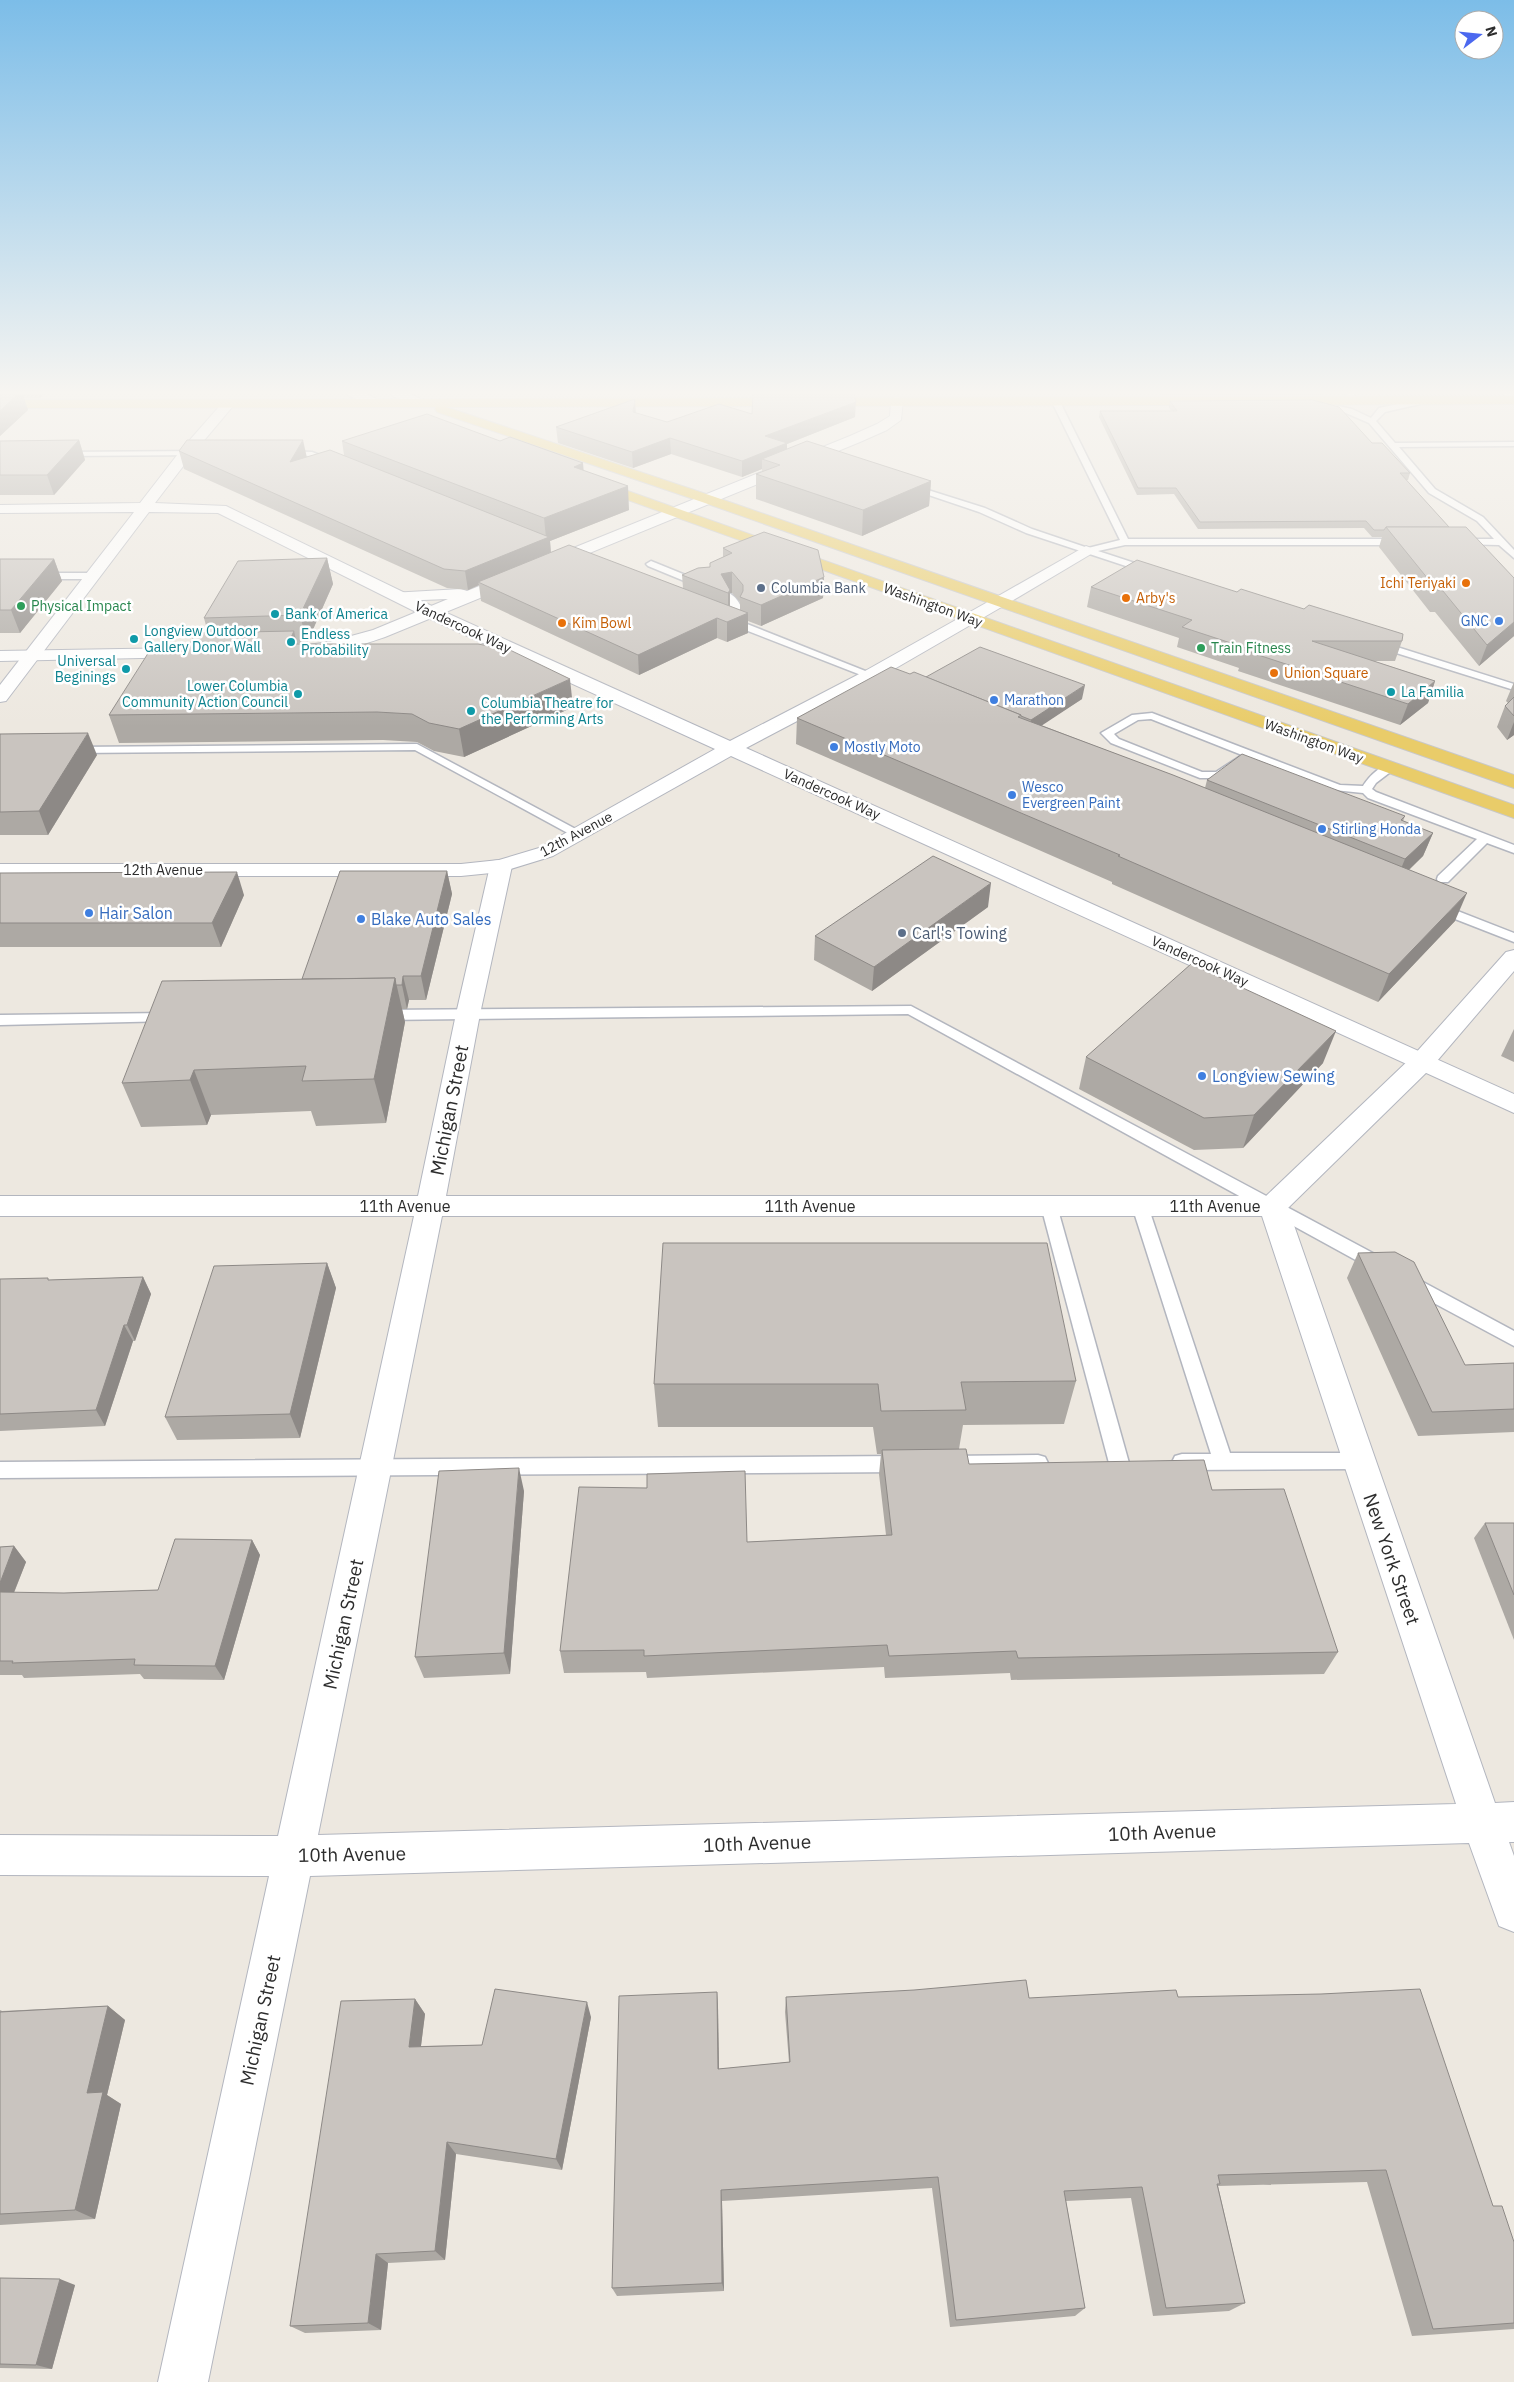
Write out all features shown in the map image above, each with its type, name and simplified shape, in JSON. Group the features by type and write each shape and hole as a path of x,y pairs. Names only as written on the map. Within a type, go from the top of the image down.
{"main road":[{"name":"Washington Way","path":"651,504 1514,812"},
{"name":"Washington Way","path":"722,504 1514,782"}],"street":[{"path":"0,697 145,507 150,504"},
{"path":"216,504 221,509"},
{"path":"295,651 328,648 354,642 432,614 478,592 700,504"},
{"name":"Vandercook Way","path":"0,509 145,507 221,509 270,536 432,614 1514,1104"},
{"name":"12th Avenue","path":"0,870 461,870 501,866 546,852 580,834 731,748 871,675 1086,551"},
{"path":"397,596 478,592"},
{"path":"0,656 199,653"},
{"name":"Michigan Street","path":"183,2382 295,1856 468,1014 501,866"},
{"name":"11th Avenue","path":"0,1206 1273,1206 1422,1062 1514,957"},
{"name":"New York Street","path":"1273,1206 1359,1461 1498,1823 1514,1912"},
{"name":"10th Avenue","path":"0,1855 295,1856 1498,1823"}],"lane":[{"path":"964,504 982,510 1029,531 1164,576"},
{"path":"1106,504 1125,542"},
{"path":"1455,504 1480,519 1514,555"},
{"path":"1086,551 1109,548 1125,542 1413,542"},
{"path":"1452,542 1502,542"},
{"path":"551,550 585,564"},
{"path":"651,564 705,586"},
{"path":"0,576 92,576"},
{"path":"728,596 736,606 737,611 726,619 889,682"},
{"path":"1372,642 1514,687"},
{"path":"1251,754 1218,776 1200,775 1115,741 1107,733 1136,718 1152,716 1251,754 1338,788 1366,790 1385,801 1514,849"},
{"path":"61,750 417,747 580,834"},
{"path":"1366,790 1372,781 1389,768"},
{"path":"1443,879 1485,838"},
{"path":"1424,901 1514,938"},
{"path":"369,1015 911,1010 1514,1339"},
{"path":"0,1020 182,1018"},
{"path":"1049,1206 1129,1462 1099,1463"},
{"path":"1140,1206 1223,1462"},
{"path":"1166,1462 1359,1461"},
{"path":"0,1470 1060,1463"}],"building":[{"path":"298,504 466,504 549,537 465,571 444,569"},
{"path":"508,504 580,504 544,518"},
{"path":"846,504 877,504 863,510"},
{"path":"1187,504 1428,504 1449,527 1386,527 1384,530 1374,530 1366,521 1200,522"},
{"path":"1386,527 1466,527 1514,578 1514,622 1487,645 1443,591 1437,590"},
{"path":"764,532 818,550 824,577 761,605 740,597 743,585 732,572 721,574 730,590 728,593 682,575 698,568 710,567 710,563 732,553 723,548"},
{"path":"569,545 748,613 727,622 717,618 638,655 478,582"},
{"path":"327,558 300,615 204,618 238,561"},
{"path":"0,559 54,559 11,610 0,610"},
{"path":"1137,560 1237,592 1241,589 1304,609 1309,605 1403,634 1402,641 1312,641 1435,681 1408,704 1243,650 1246,648 1182,627 1192,620 1091,587"},
{"path":"294,631 288,644 478,644 510,650 570,679 459,729 429,723 412,714 377,712 109,715 152,647 188,647 196,633"},
{"path":"980,647 1085,685 1031,720 926,677"},
{"path":"891,667 910,674 914,672 1021,715 1018,717 1173,775 1467,893 1389,974 1118,856 1120,855 797,718"},
{"path":"1514,697 1514,716 1505,706"},
{"path":"88,733 39,811 0,812 0,734"},
{"path":"1242,754 1405,816 1401,820 1433,833 1405,859 1207,780"},
{"path":"933,856 991,883 874,967 815,936"},
{"path":"340,871 447,871 421,976 403,976 402,985 396,985 395,978 302,979"},
{"path":"237,872 212,923 0,923 0,873"},
{"name":"Longview Sewing","path":"1191,964 1336,1031 1254,1115 1204,1118 1086,1057"},
{"path":"395,978 374,1079 302,1081 306,1066 194,1070 190,1080 122,1083 162,981"},
{"path":"663,1243 1047,1243 1076,1381 961,1382 966,1410 881,1411 878,1384 654,1384"},
{"path":"1395,1252 1414,1262 1465,1365 1514,1363 1514,1409 1432,1412 1358,1253"},
{"path":"327,1263 290,1414 165,1417 214,1266"},
{"path":"143,1277 127,1325 124,1325 96,1410 0,1414 0,1279 48,1278 48,1280"},
{"path":"966,1449 969,1464 1204,1460 1212,1490 1284,1489 1338,1652 1018,1658 1016,1651 889,1656 887,1645 644,1656 644,1650 560,1651 579,1487 647,1488 647,1474 745,1471 747,1542 892,1535 882,1450"},
{"path":"519,1468 504,1653 415,1657 439,1471"},
{"path":"1485,1523 1514,1523 1514,1595"},
{"path":"175,1539 252,1540 215,1666 134,1665 135,1659 12,1663 13,1661 0,1661 0,1592 64,1593 158,1590"},
{"path":"14,1546 0,1583 0,1547"},
{"path":"1026,1980 1029,1998 1176,1990 1178,1997 1321,1994 1420,1989 1493,2206 1502,2206 1514,2242 1514,2323 1433,2329 1386,2170 1218,2175 1220,2184 1217,2184 1245,2303 1166,2308 1142,2187 1064,2191 1085,2308 956,2320 938,2177 721,2190 722,2283 612,2288 619,1996 717,1992 718,2069 790,2062 786,1997 914,1990"},
{"path":"495,1989 587,2002 556,2159 447,2142 435,2251 376,2254 368,2323 290,2326 341,2001 415,1999 409,2047 482,2045"},
{"path":"108,2006 87,2093 103,2092 75,2210 0,2214 0,2012"},
{"path":"0,2278 60,2279 36,2365 0,2364"}],"place":[{"name":"Ichi Teriyaki","path":"1466,583"},
{"name":"Columbia Bank","path":"761,588"},
{"name":"Arby's","path":"1126,598"},
{"name":"Physical Impact","path":"21,606"},
{"name":"Bank of America","path":"275,614"},
{"name":"GNC","path":"1499,621"},
{"name":"Kim Bowl","path":"562,623"},
{"name":"Longview Outdoor Gallery Donor Wall","path":"134,639"},
{"name":"Endless Probability","path":"291,642"},
{"name":"Train Fitness","path":"1201,648"},
{"name":"Universal Beginings","path":"126,669"},
{"name":"Union Square","path":"1274,673"},
{"name":"La Familia","path":"1391,692"},
{"name":"Lower Columbia Community Action Council","path":"298,694"},
{"name":"Marathon","path":"994,700"},
{"name":"Columbia Theatre for the Performing Arts","path":"471,711"},
{"name":"Mostly Moto","path":"834,747"},
{"name":"Wesco Evergreen Paint","path":"1012,795"},
{"name":"Stirling Honda","path":"1322,829"},
{"name":"Hair Salon","path":"89,913"},
{"name":"Blake Auto Sales","path":"361,919"},
{"name":"Carl's Towing","path":"902,933"},
{"name":"Longview Sewing","path":"1202,1076"}]}
